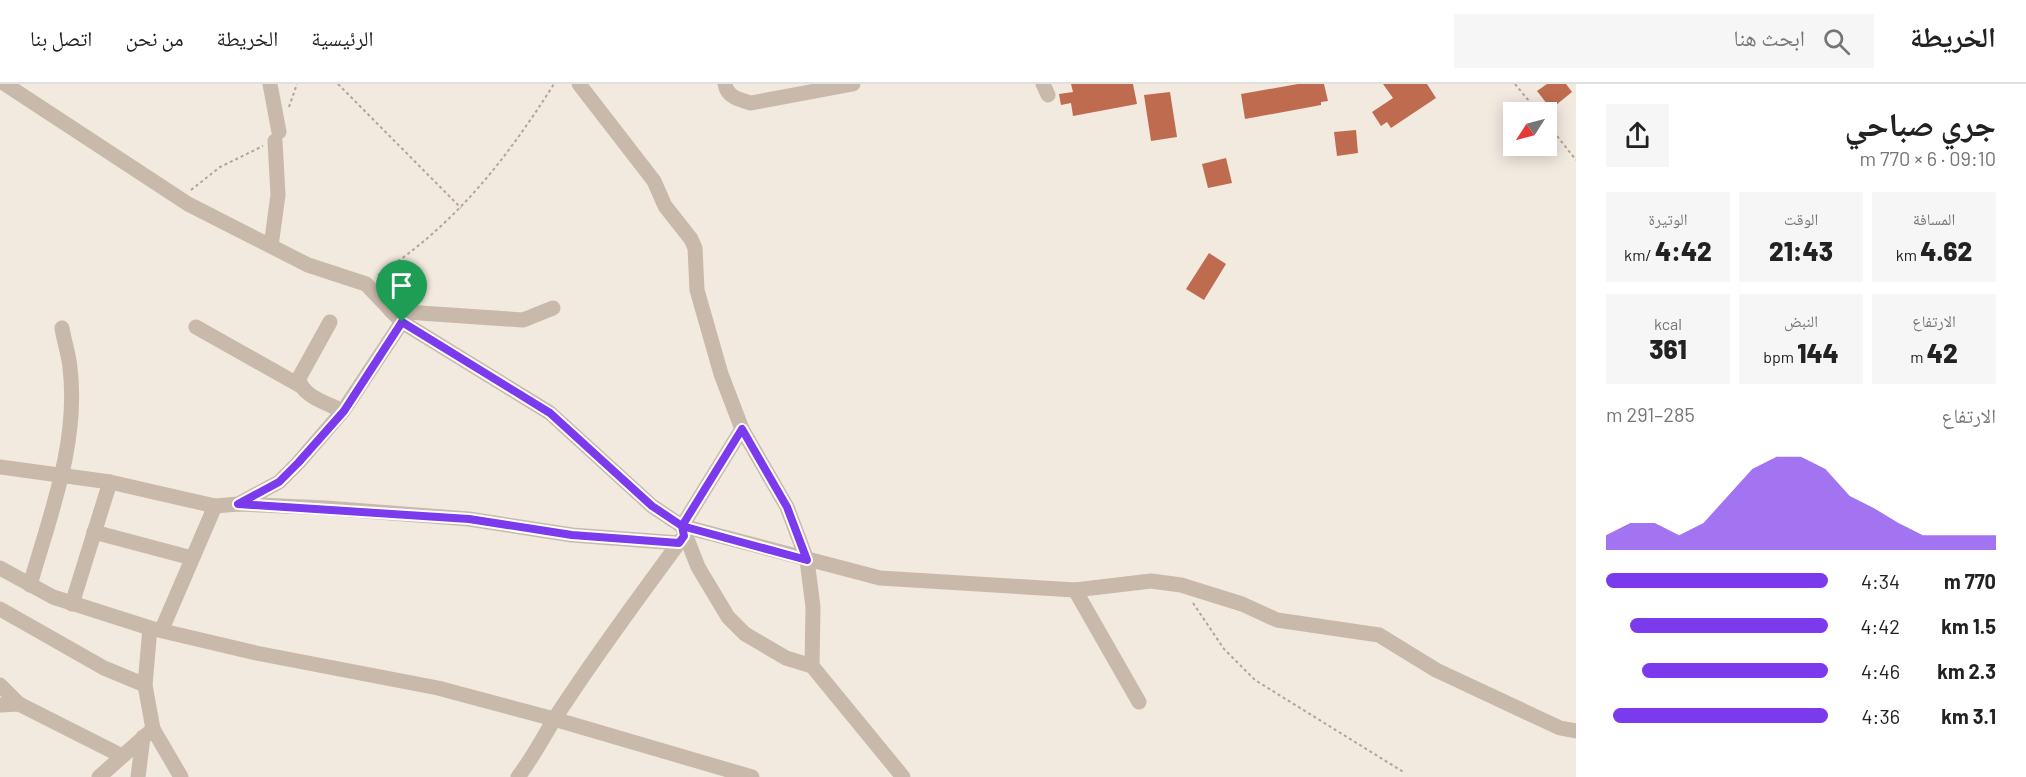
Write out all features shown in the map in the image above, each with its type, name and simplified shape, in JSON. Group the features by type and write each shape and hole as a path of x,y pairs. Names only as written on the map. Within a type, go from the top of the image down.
{"street":[{"path":"0,94 5,84 179,199 309,266 366,284 402,322 550,413 682,535 728,617 745,634 786,658 812,666 903,777"},
{"path":"270,84 277,136 278,195 271,246"},
{"path":"579,84 654,181 671,215 691,239 697,261 697,290 721,374 742,429 787,507 807,560 813,607 812,666"},
{"path":"725,84 726,90 736,99 751,103 853,84"},
{"path":"391,310 523,320 554,309"},
{"path":"299,385 299,378 330,322"},
{"path":"238,504 279,482 344,411 402,322"},
{"path":"196,327 299,385 304,391 344,411"},
{"path":"30,585 62,475 71,412 70,369 62,328"},
{"path":"518,777 539,750 554,719 682,535 742,429"},
{"path":"0,466 110,482 215,506 238,504 469,519 572,535 682,535 807,560 880,578 1075,590 1151,581 1181,585 1242,603 1277,620 1379,636 1436,670 1560,728 1576,731"},
{"path":"72,604 110,482"},
{"path":"138,777 148,733 145,661 156,628 192,558 215,506"},
{"path":"94,532 192,558"},
{"path":"0,568 72,604 156,628 256,653 438,688 554,719 752,777"},
{"path":"1075,590 1139,702"},
{"path":"0,609 104,668 145,686"},
{"path":"0,685 20,704 122,756"},
{"path":"0,705 20,704"},
{"path":"99,777 148,733"},
{"path":"148,733 182,777"}],"path":[{"path":"179,199 219,167 277,136 288,115 297,84"},
{"path":"338,84 461,208"},
{"path":"366,284 411,254 461,208 501,162 554,84"},
{"path":"1515,84 1530,102"},
{"path":"1557,136 1576,160"},
{"path":"1193,603 1224,649 1255,680 1276,696 1405,773"}],"building":[{"path":"1071,84 1133,84 1137,104 1073,116 1071,103 1061,105 1059,94 1073,92"},
{"path":"1298,84 1324,84 1328,101 1321,102 1321,105 1245,119 1241,94"},
{"path":"1383,84 1427,84 1436,98 1391,128 1387,122 1381,126 1372,112 1393,98"},
{"path":"1547,84 1566,84 1572,92 1557,104 1557,102 1546,102 1537,91"},
{"path":"1170,92 1177,137 1151,141 1144,95"},
{"path":"1356,130 1358,153 1337,156 1334,132"},
{"path":"1226,158 1232,183 1208,188 1202,164"},
{"path":"1209,253 1226,264 1204,300 1186,289"}],"route":[{"path":"402,322 344,411 298,463 279,482 238,504 469,519 572,535 679,543 684,536 682,526 807,560 787,507 742,429 682,526 652,506 550,413 402,322"}]}
